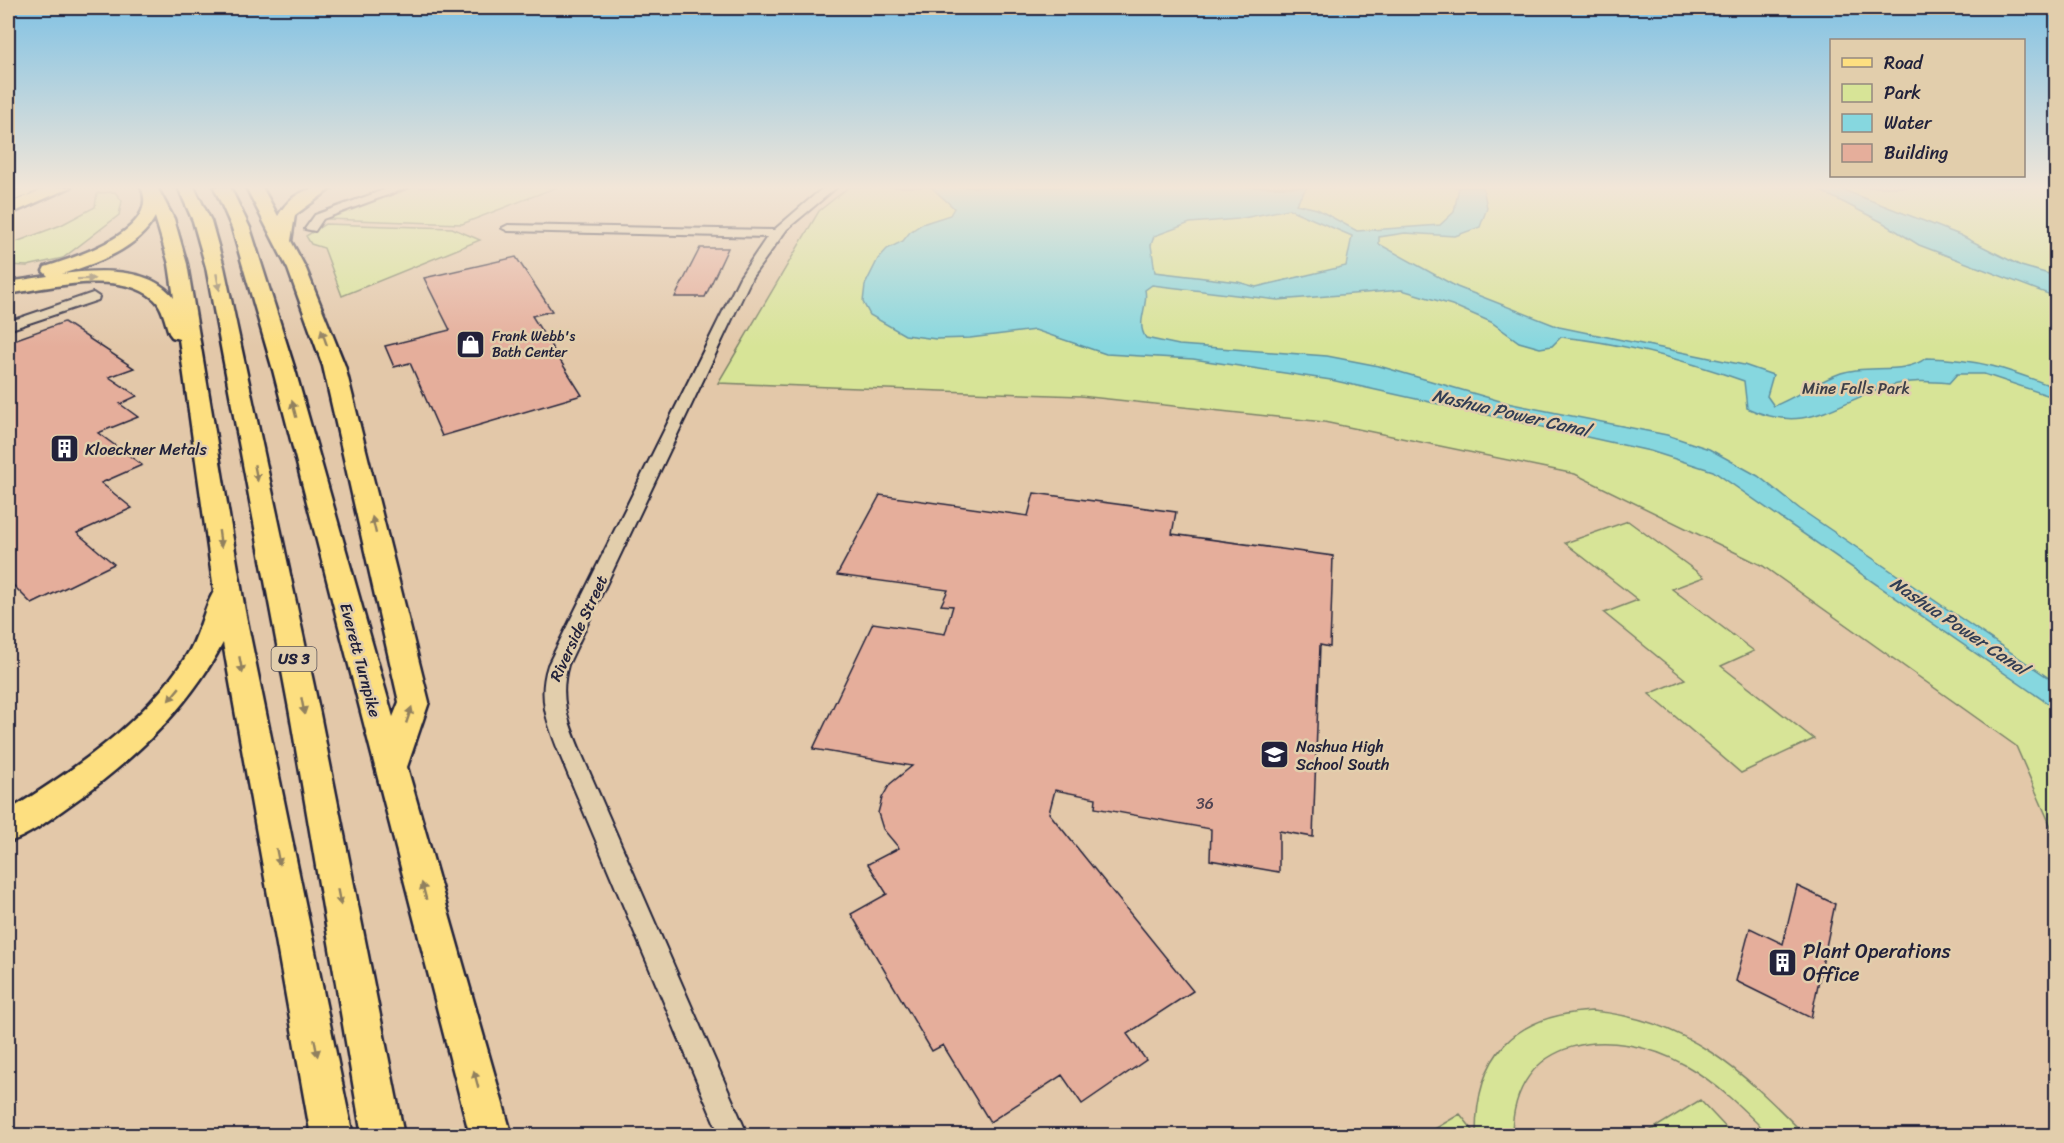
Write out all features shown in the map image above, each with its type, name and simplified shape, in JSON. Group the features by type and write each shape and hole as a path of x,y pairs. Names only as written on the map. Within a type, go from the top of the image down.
{"highway":[{"path":"8,280 66,267 121,240"},
{"path":"171,240 196,378 227,587 332,1136"},
{"name":"US 3","path":"207,240 215,267 305,714 383,1136"},
{"name":"Everett Turnpike","path":"245,240 284,370 390,770 491,1136"},
{"path":"284,240 311,303 337,376 414,702 390,770"},
{"path":"8,288 56,281 94,279 127,281 152,289 167,303 196,378"},
{"path":"8,828 88,774 122,747 160,710 204,651 218,623 227,587"}],"street":[{"name":"Riverside Street","path":"734,1136 567,746 553,709 550,686 558,665 746,277 770,240"},
{"path":"8,326 93,297"}],"green space":[{"path":"20,240 86,240 63,258 27,266 8,265 8,245"},
{"path":"309,240 479,240 342,296 324,248 311,244"},
{"name":"Mine Falls Park","path":"802,240 2056,240 2056,838 2016,746 1763,566 1575,474 1324,422 1080,396 718,383"},
{"path":"1628,521 1704,577 1672,589 1754,651 1721,666 1814,739 1741,773 1649,694 1685,679 1604,613 1638,600 1565,543"},
{"path":"1592,1011 1626,1016 1685,1037 1735,1070 1805,1135 1769,1135 1719,1088 1685,1065 1657,1052 1627,1045 1598,1043 1571,1047 1548,1058 1529,1076 1517,1101 1512,1135 1437,1135 1433,1130 1460,1114 1476,1134 1483,1082 1492,1061 1505,1044 1521,1031 1541,1021 1565,1014"},
{"path":"1700,1100 1733,1135 1643,1135"}],"water":[{"name":"Nashua Power Canal","path":"1153,240 1151,245 1155,272 1238,282 1256,287 1346,266 1351,240 1379,240 1379,244 1457,287 1559,327 1744,365 1773,375 1767,396 1774,406 1841,373 1863,369 1897,368 1926,358 1962,360 1993,366 2056,388 2056,398 1984,374 1957,374 1949,383 1897,384 1820,413 1804,418 1787,419 1768,416 1747,408 1744,381 1722,373 1654,353 1607,343 1561,337 1552,346 1540,348 1519,342 1491,322 1452,305 1402,290 1278,300 1152,285 1145,290 1142,320 1146,338 1179,345 1327,356 1379,366 1507,403 1667,435 1709,449 1758,476 1800,509 2056,683 2056,709 1713,471 1650,451 1331,380 1193,359 1106,354 1035,330 970,338 936,339 905,335 870,315 863,302 865,285 878,259 887,249 903,241"},
{"path":"1912,240 1971,240 2021,266 2056,276 2056,297"}],"building":[{"path":"700,248 728,248 705,297 675,297"},
{"name":"Frank Webb's Bath Center","path":"516,257 552,311 532,316 582,395 442,436 410,363 394,367 385,346 450,330 424,278"},
{"name":"Kloeckner Metals","path":"64,322 134,368 109,377 137,396 120,404 138,417 98,433 142,465 101,483 132,508 77,533 114,564 32,604 8,580 8,342"},
{"name":"Nashua High School South","path":"1034,493 1176,512 1172,534 1333,556 1330,647 1320,645 1313,837 1279,831 1279,872 1210,860 1211,829 1095,808 1096,798 1055,790 1049,813 1193,991 1127,1034 1146,1060 1082,1104 1062,1075 990,1122 943,1045 932,1051 851,914 887,894 868,864 899,848 883,829 878,813 882,798 890,784 912,766 813,749 873,623 945,634 953,606 941,605 948,590 837,575 880,495 1028,516"},
{"name":"Plant Operations Office","path":"1797,886 1835,904 1811,1018 1736,981 1750,928 1783,944"}],"place":[{"name":"Frank Webb's Bath Center","path":"471,344"},
{"name":"Kloeckner Metals","path":"64,449"},
{"name":"Nashua High School South","path":"1275,755"},
{"name":"Plant Operations Office","path":"1782,962"}]}
